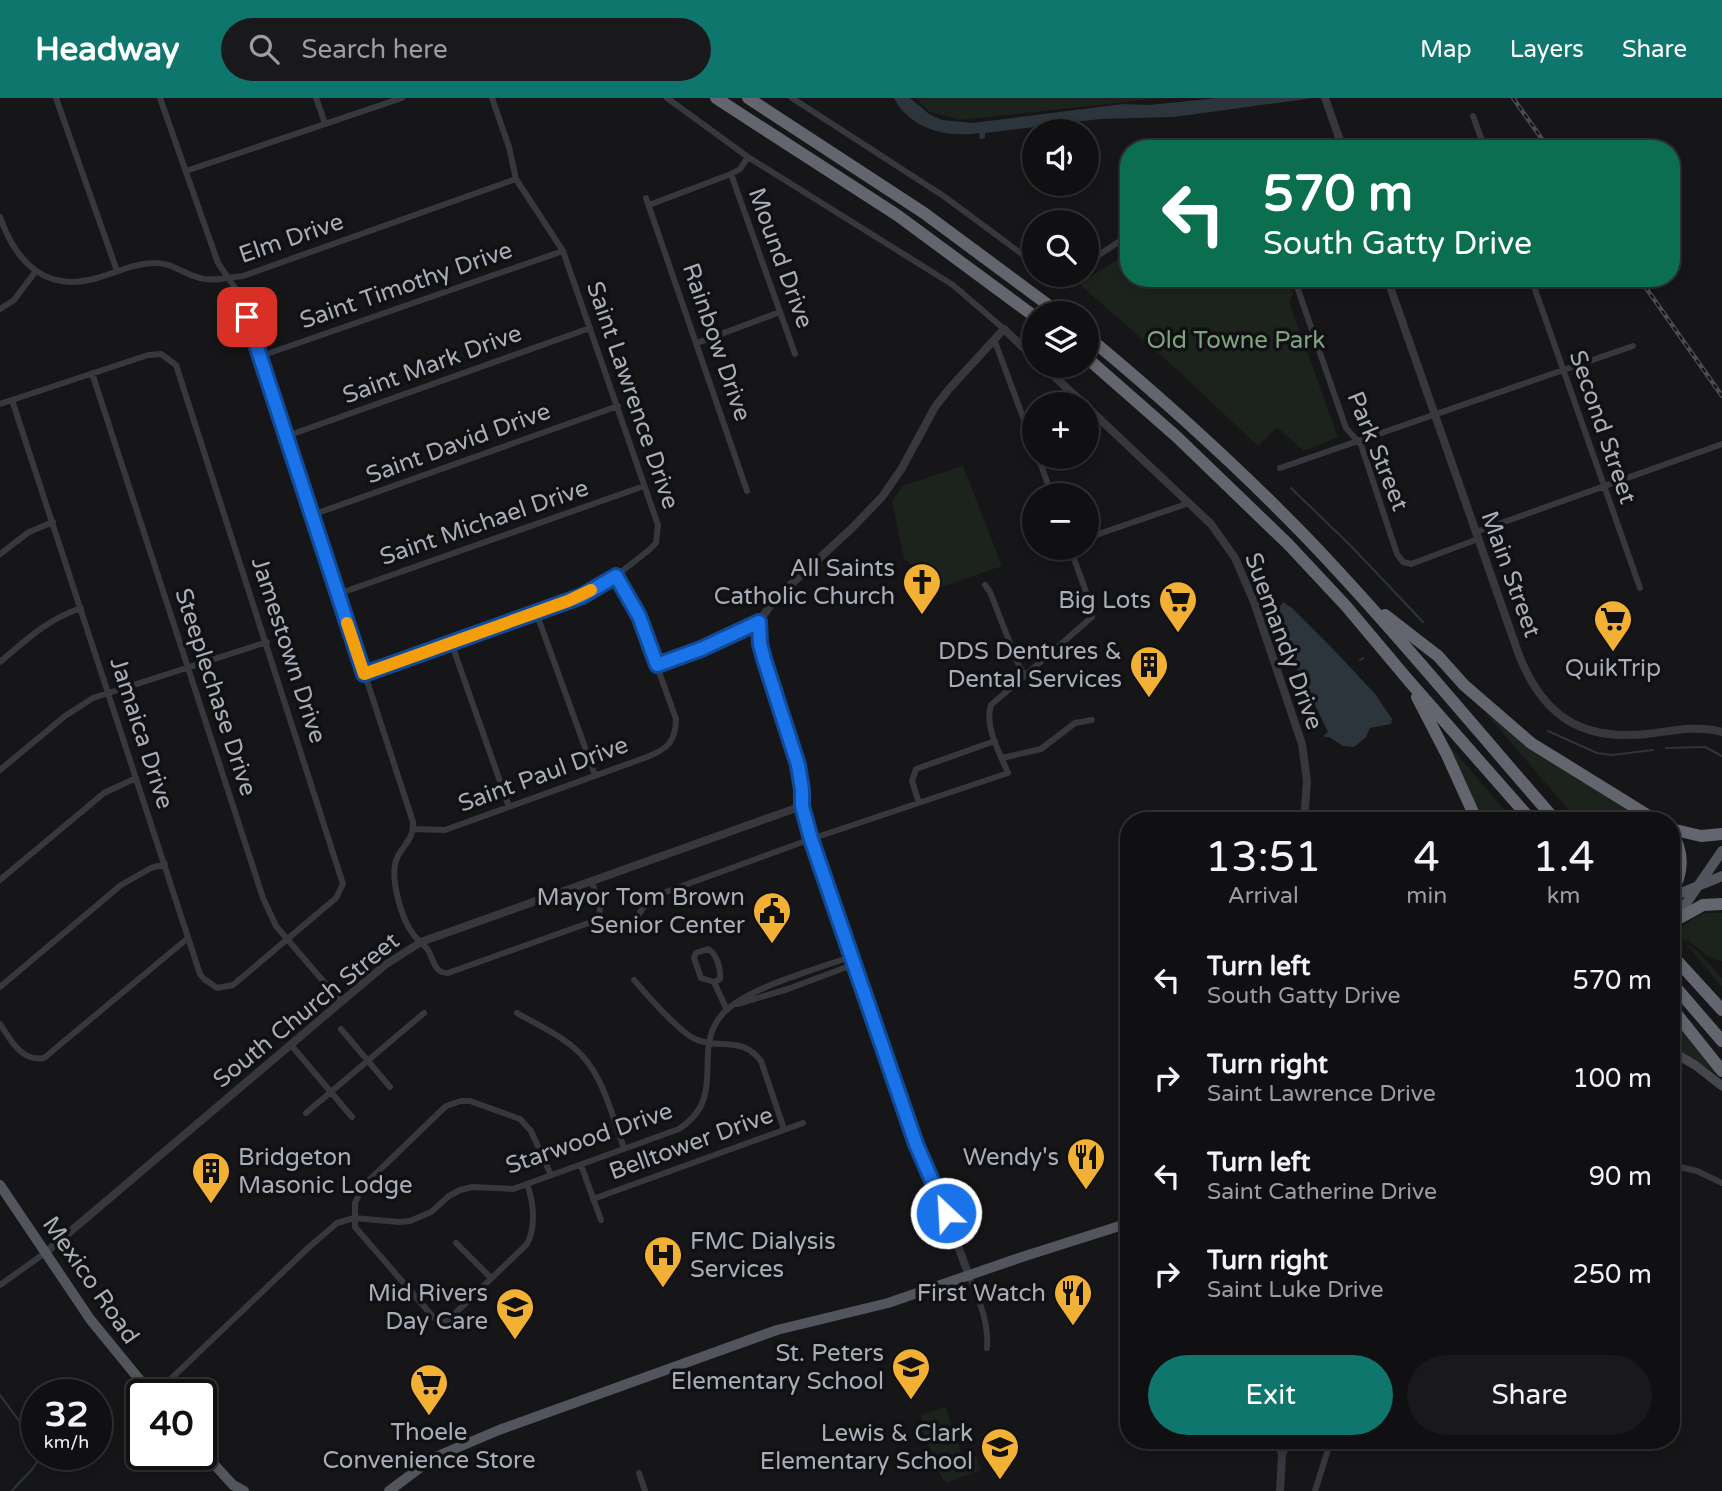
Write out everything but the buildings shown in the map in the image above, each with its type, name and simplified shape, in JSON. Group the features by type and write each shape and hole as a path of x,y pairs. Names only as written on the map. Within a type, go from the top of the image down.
{"highway":[{"path":"716,98 897,215 1022,307"},
{"path":"748,98 913,205 1043,301"},
{"path":"1099,346 1222,454 1288,519 1362,598 1548,812"},
{"path":"1099,369 1177,437 1272,528 1346,606 1524,812"},
{"path":"1362,598 1438,656 1464,685 1531,743 1642,812"},
{"path":"1409,681 1473,812"},
{"path":"1680,832 1701,836 1722,834"},
{"path":"1680,854 1680,874"},
{"path":"1680,918 1703,905 1722,904"},
{"path":"1680,964 1722,1010"},
{"path":"1680,992 1722,1041"},
{"path":"1680,1018 1722,1071"}],"main road":[{"path":"1680,911 1722,850"},
{"path":"1680,893 1722,876"},
{"path":"1680,1056 1722,1086"},
{"name":"Mexico Road","path":"0,1185 109,1344 139,1379"},
{"path":"390,1491 433,1458 474,1439 777,1330 888,1304 1120,1226"},
{"path":"217,1468 234,1488 244,1491"}],"street":[{"path":"56,98 117,271"},
{"path":"160,98 218,263 238,292 261,356 414,830 397,857 394,868 394,880 410,929 428,950 437,969 448,973 594,920 600,916 601,909 591,881"},
{"path":"316,98 324,123"},
{"path":"186,170 402,98"},
{"path":"492,98 509,147 516,179"},
{"path":"667,98 748,157 944,279 1022,346"},
{"path":"792,98 945,197 1022,254"},
{"path":"1325,98 1340,140"},
{"path":"1473,116 1482,140"},
{"path":"649,205 731,174 740,169 748,157"},
{"name":"Mound Drive","path":"731,174 795,354"},
{"name":"Elm Drive","path":"36,271 60,282 83,282 150,263 162,263 174,265 202,279 243,276 516,179"},
{"name":"Saint Lawrence Drive","path":"364,674 582,596 616,576 656,543 658,525 563,251 516,179"},
{"name":"Rainbow Drive","path":"646,198 747,491"},
{"path":"0,218 12,247 21,259 36,271 15,300 0,309"},
{"path":"1099,255 1120,240"},
{"name":"Saint Timothy Drive","path":"261,356 563,251"},
{"name":"Park Street","path":"1297,287 1346,428 1361,445 1397,554 1403,562 1411,564 1477,535"},
{"name":"Main Street","path":"1390,287 1531,682 1542,699 1559,715 1577,726 1609,735 1689,729 1722,732"},
{"name":"Second Street","path":"1534,287 1640,588"},
{"path":"697,343 780,312"},
{"name":"Saint Mark Drive","path":"287,436 590,328"},
{"path":"616,576 639,616 657,665 701,649 759,622 774,600 883,496 902,468 935,407 1004,329"},
{"path":"994,339 1022,415"},
{"path":"1280,468 1633,346"},
{"name":"Jamestown Drive","path":"92,373 148,355 166,356 176,365 344,884 336,898 288,941"},
{"path":"0,404 92,373"},
{"name":"Steeplechase Drive","path":"92,373 263,898 276,926 341,1002"},
{"name":"Suemandy Drive","path":"1056,378 1070,392"},
{"name":"Jamaica Drive","path":"12,400 188,938 204,979 217,988 224,988 242,980 288,941"},
{"name":"Saint David Drive","path":"312,515 618,406"},
{"name":"Suemandy Drive","path":"1099,419 1211,524 1243,572 1302,744 1307,768 1305,812"},
{"path":"1477,535 1722,444"},
{"name":"Saint Michael Drive","path":"338,594 644,486"},
{"path":"1099,534 1189,503"},
{"path":"0,554 29,532 53,522"},
{"path":"633,923 643,908 663,893 811,839 1009,773 995,741 988,715 991,705 1092,617 1092,608 1074,560"},
{"path":"985,585 1025,676"},
{"path":"0,662 40,628 55,618 80,608"},
{"path":"537,612 595,775"},
{"path":"759,622 762,651 798,765 802,806 811,839 916,1144 942,1202 985,1318 987,1348"},
{"path":"0,771 82,704 267,642"},
{"path":"451,642 509,807"},
{"name":"Saint Paul Drive","path":"414,830 445,830 663,751 676,734 676,719 657,665"},
{"path":"1002,758 1041,749 1076,723 1092,720"},
{"path":"919,803 912,780 916,769 995,741"},
{"path":"0,880 104,793 136,778"},
{"name":"South Church Street","path":"0,1285 45,1253 385,965 421,942 802,806"},
{"path":"0,987 121,885 151,868 164,864"},
{"path":"0,1024 20,1051 31,1058 44,1058 188,938"},
{"path":"701,950 712,951 720,971 720,979 714,982 704,980 700,975 694,955 701,950"},
{"name":"Starwood Drive","path":"354,1218 410,1221 431,1212 460,1190 473,1187 513,1189 679,1129 697,1115 706,1095 710,1042 718,1020 727,1010 744,996 853,960"},
{"path":"634,980 696,1040 736,1044 754,1053 761,1061 784,1129"},
{"path":"714,982 727,1010"},
{"path":"306,1113 424,1013"},
{"path":"517,1013 572,1045 587,1060 599,1082 624,1148"},
{"path":"341,1029 390,1087"},
{"path":"291,1045 352,1117"},
{"path":"527,1184 532,1197 532,1236 527,1244 445,1322 439,1322 355,1227 358,1193 370,1178 446,1106 461,1101 470,1101 520,1119 531,1131 551,1175"},
{"name":"Belltower Drive","path":"593,1199 803,1123"},
{"path":"581,1165 601,1220"},
{"path":"1680,1166 1722,1183"},
{"path":"170,1379 327,1230 337,1223 354,1218"},
{"path":"456,1243 491,1278"},
{"path":"1280,1449 1280,1491"},
{"path":"1282,1455 1284,1449"},
{"path":"1315,1491 1328,1449"},
{"path":"639,1474 645,1491"}],"green space":[{"path":"916,98 1162,98 960,120 930,112"},
{"name":"Old Towne Park","path":"1120,258 1120,287 1290,287 1293,294 1289,302 1338,437 1304,451 1277,427 1258,446 1082,287 1099,287 1099,271"},
{"path":"963,466 1002,566 936,589 904,558 892,501 903,486"},
{"path":"1484,711 1558,767 1632,812 1570,812"},
{"path":"1448,744 1506,812 1480,812"},
{"path":"1707,913 1722,913 1722,961 1708,956 1688,940 1685,942 1722,978 1722,987 1680,937 1680,930 1687,923"},
{"path":"1680,1026 1716,1071 1715,1073 1680,1051"},
{"path":"944,1407 964,1460 976,1456 981,1470 946,1483 923,1432 915,1431 923,1427 921,1415"}],"shaded area":[{"path":"894,98 910,98 929,114 942,120 973,123 1123,104 1149,105 1218,98 1313,98 1174,117 1022,119 1022,128 985,133 985,138 980,139 979,133 954,134 930,129 919,124 901,109"},
{"path":"1283,602 1335,651 1375,694 1392,719 1391,724 1370,728 1366,737 1354,747 1343,746 1325,737 1328,732 1286,646 1287,637 1277,610"}],"waterway":[{"path":"1291,488 1423,622"},
{"path":"1548,731 1597,753 1612,755 1653,750"},
{"path":"1666,748 1705,747 1722,756"},
{"path":"0,1395 21,1423"},
{"path":"12,1491 31,1470"}],"railway":[{"path":"1513,98 1543,140"},
{"path":"1645,287 1722,396"}],"slow traffic":[{"path":"347,623 364,674 582,596 591,590"}],"place":[{"name":"All Saints Catholic Church","path":"922,616"},
{"name":"Big Lots","path":"1178,634"},
{"name":"QuikTrip","path":"1613,653"},
{"name":"DDS Dentures & Dental Services","path":"1149,699"},
{"name":"Mayor Tom Brown Senior Center","path":"772,945"},
{"name":"Wendy's","path":"1086,1191"},
{"name":"Bridgeton Masonic Lodge","path":"211,1205"},
{"name":"FMC Dialysis Services","path":"663,1289"},
{"name":"First Watch","path":"1073,1327"},
{"name":"Mid Rivers Day Care","path":"515,1341"},
{"name":"St. Peters Elementary School","path":"911,1401"},
{"name":"Thoele Convenience Store","path":"429,1417"},
{"name":"Lewis & Clark Elementary School","path":"1000,1481"}],"route":[{"path":"247,317 364,674 582,596 616,576 639,616 657,665 701,649 759,622 764,659 798,765 802,806 811,839 916,1144 946,1213"}]}
